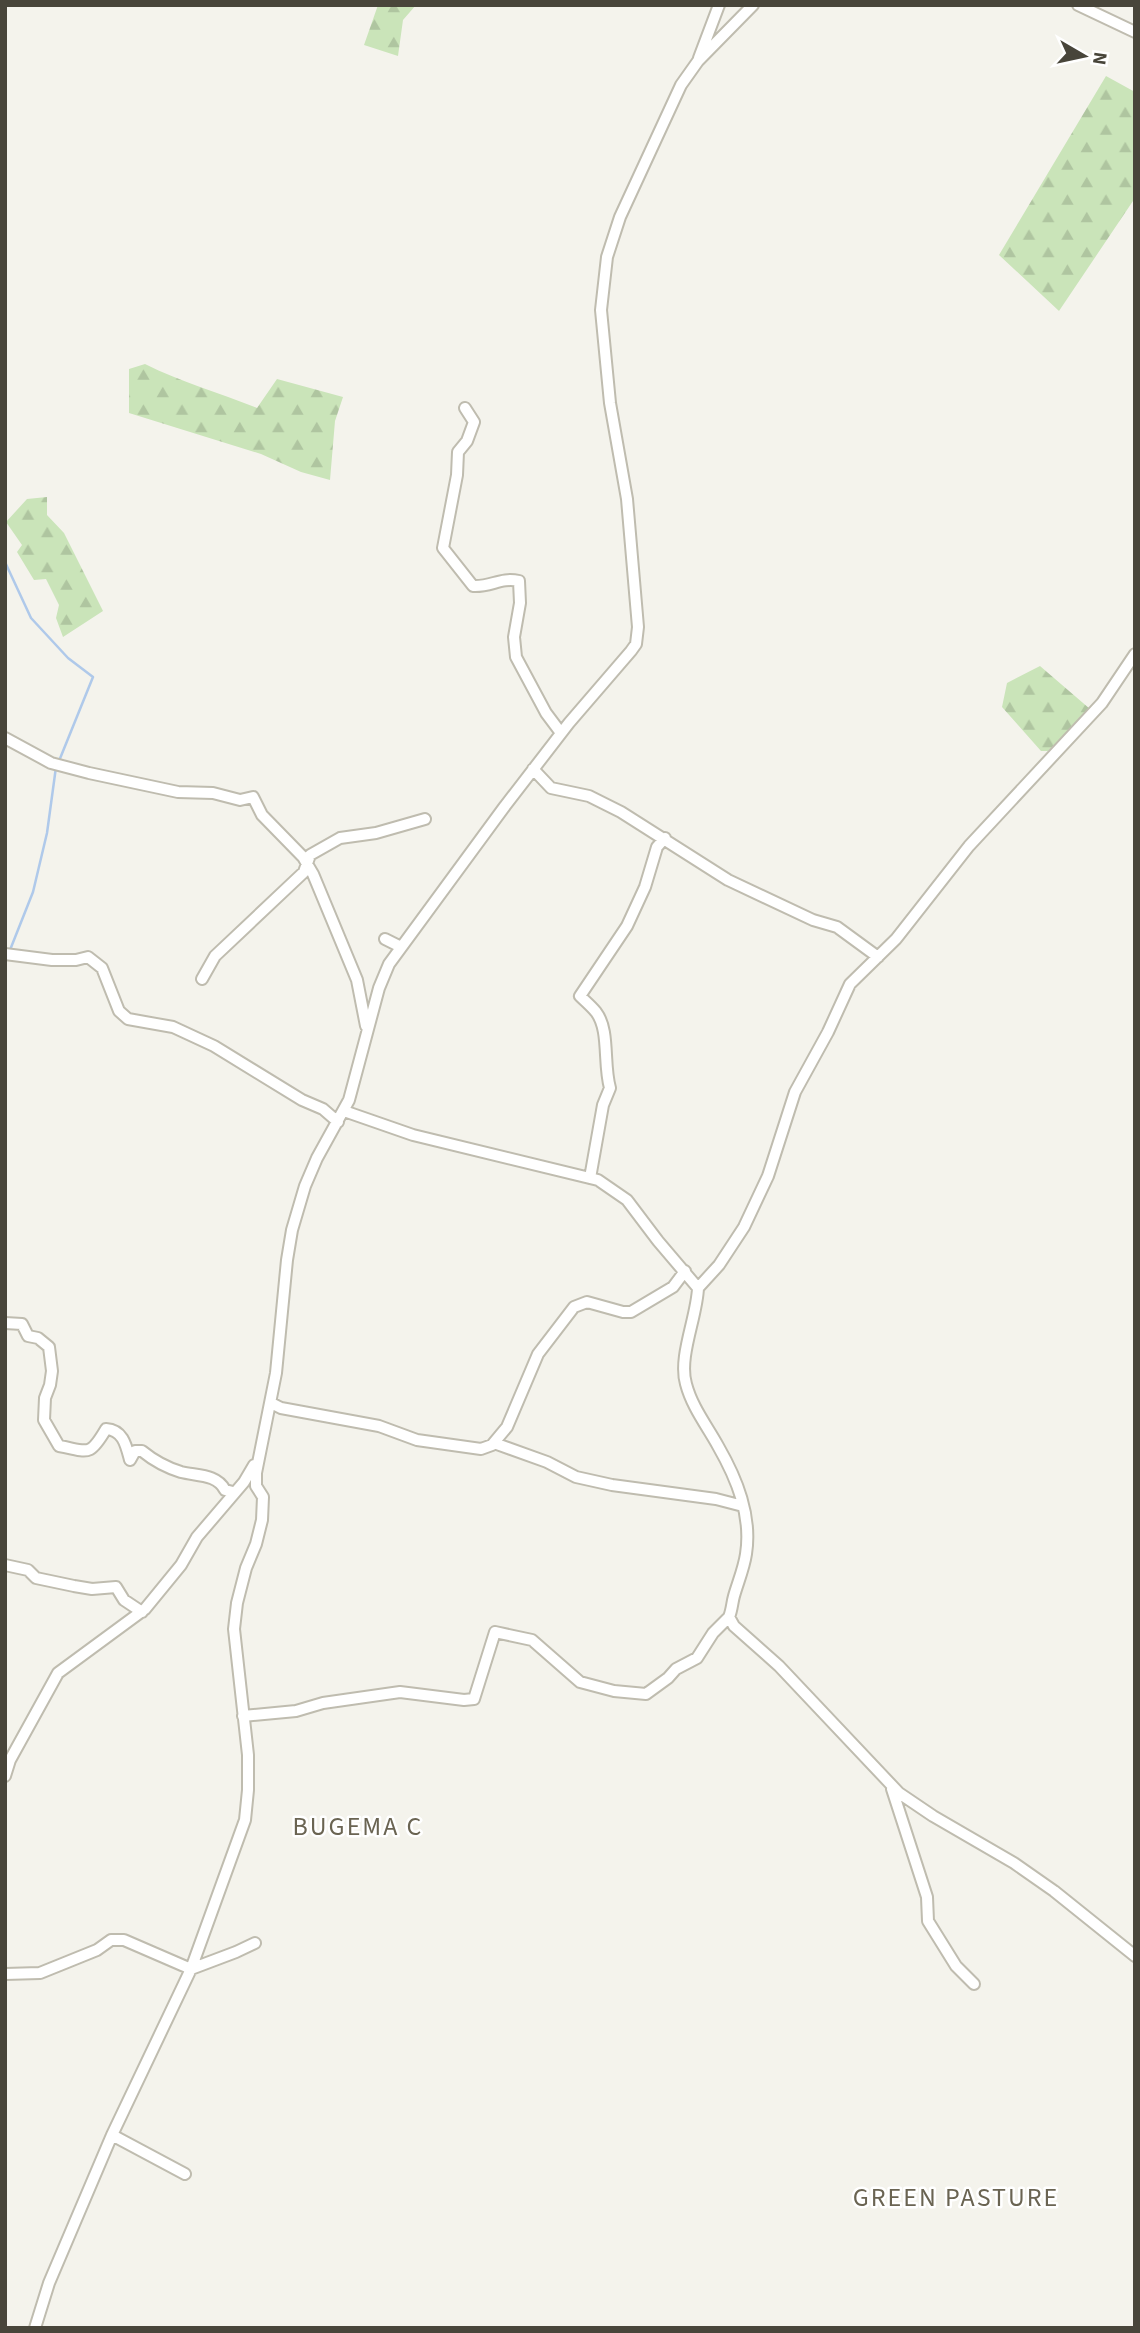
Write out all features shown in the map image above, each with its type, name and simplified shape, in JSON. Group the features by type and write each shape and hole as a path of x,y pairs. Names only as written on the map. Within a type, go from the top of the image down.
{"street":[{"path":"698,61 719,5"},
{"path":"35,2328 49,2283 112,2134 191,1969 245,1820 248,1790 234,1629 246,1567 262,1520 263,1497 256,1486 257,1460 271,1403 292,1230 308,1178 341,1117 358,1072 384,975 401,947 533,769 636,644 638,627 626,499 610,403 601,310 601,290 607,257 620,217 671,103 698,61 753,5"},
{"path":"1078,5 1135,32"},
{"path":"465,408 474,422 467,440 458,452 457,475 443,548 473,586 486,586 505,578 519,581 520,604 514,636 516,657 545,713 561,733"},
{"path":"243,1716 296,1711 323,1703 400,1692 474,1699 495,1632 532,1640 580,1682 614,1691 646,1694 676,1669 697,1658 713,1633 729,1617 746,1557 748,1536 743,1506 720,1449 691,1400 685,1381 698,1288 719,1265 744,1227 768,1176 795,1092 828,1032 850,984 878,957 935,891 969,846 1102,703 1135,654"},
{"path":"5,738 51,763 146,787 178,792 213,793 240,800 253,797 262,815 307,862 357,980 367,1032"},
{"path":"533,769 551,788 589,796 665,838 699,862 752,893 813,920 837,927 878,957"},
{"path":"202,979 215,956 301,875 313,852 340,838 376,833 425,820"},
{"path":"590,1178 603,1105 610,1088 604,1056 607,1048 600,1018 580,996 627,926 645,887 657,847 665,838"},
{"path":"385,939 401,947"},
{"path":"5,954 52,960 88,957 102,968 119,1011 128,1018 173,1027 214,1046 302,1100 341,1117 590,1178 612,1187 627,1200 698,1288"},
{"path":"271,1403 281,1408 379,1426 417,1440 481,1449 495,1443 507,1427 538,1354 574,1307 587,1302 631,1312 673,1287 685,1271"},
{"path":"5,1324 22,1324 28,1336 38,1338 49,1347 52,1371 45,1398 44,1420 59,1446 82,1452 91,1450 106,1429 115,1430 122,1436 130,1460 135,1451 142,1451 181,1472 215,1478 222,1483 225,1490 233,1492"},
{"path":"495,1443 547,1462 576,1477 682,1497 716,1499 743,1506"},
{"path":"5,1776 10,1760 61,1669 142,1612 167,1583 197,1537 244,1482 257,1460"},
{"path":"5,1565 28,1570 36,1577 54,1582 92,1589 116,1587 124,1600 142,1612"},
{"path":"729,1617 734,1626 779,1666 899,1793 1014,1863 1054,1891 1135,1956"},
{"path":"890,1783 927,1897 928,1921 956,1966 974,1984"},
{"path":"5,1974 40,1973 119,1939 191,1969 255,1942"},
{"path":"112,2134 185,2174"}],"green space":[{"path":"378,5 416,5 403,20 398,56 364,45"},
{"path":"1106,76 1135,92 1135,198 1059,311 999,255"},
{"path":"145,364 257,408 277,379 343,397 335,421 330,480 301,472 261,454 129,413 129,369"},
{"path":"47,497 47,515 64,533 103,611 63,637 56,618 59,605 46,579 34,580 17,552 22,545 6,522 27,499"},
{"path":"1040,666 1090,709 1048,751 1041,751 1002,707 1007,683"}],"waterway":[{"path":"5,562 31,618 68,658 93,677 59,761"},
{"path":"10,950 33,892 47,833 56,767"}],"district":[{"name":"BUGEMA C","path":"358,1826"},
{"name":"GREEN PASTURE","path":"956,2197"}]}
